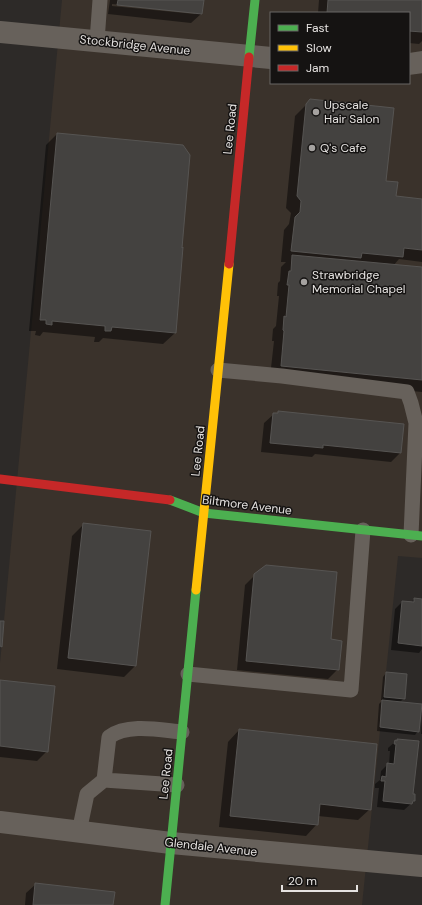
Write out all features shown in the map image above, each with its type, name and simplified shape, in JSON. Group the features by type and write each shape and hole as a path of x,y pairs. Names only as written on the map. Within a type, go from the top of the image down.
{"main road":[{"name":"Lee Road","path":"165,905 255,0"},
{"name":"Biltmore Avenue","path":"0,479 167,500 204,514 417,535"}],"street":[{"name":"Stockbridge Avenue","path":"0,32 270,58"},
{"path":"410,64 422,62"},
{"name":"Glendale Avenue","path":"0,822 171,843 422,866"}],"lane":[{"path":"97,41 100,0"},
{"path":"218,370 282,376 407,392 416,423 417,535"},
{"path":"188,674 351,690 363,530"},
{"path":"104,780 109,737 116,732 131,729 182,732"},
{"path":"79,832 87,794 104,780 177,785"}],"shaded area":[{"path":"62,0 422,0 422,558 398,556 362,905 0,905 0,663"}],"building":[{"path":"118,0 204,0 202,14 117,5"},
{"path":"328,0 422,0 422,32 410,31 410,12 327,12"},
{"path":"310,99 394,108 386,181 398,182 396,196 422,199 422,250 404,248 403,257 362,253 361,258 291,251 295,217 300,212 301,201 297,196 306,104"},
{"path":"57,133 183,145 190,155 176,333 112,327 111,331 105,331 105,326 52,321 52,325 46,324 46,320 40,320"},
{"path":"292,255 422,267 422,380 281,366 284,316 286,317 289,285 287,285 289,271 291,271"},
{"path":"278,411 404,424 401,453 323,445 323,448 270,443 273,413 278,413"},
{"path":"83,523 151,531 136,666 68,658"},
{"path":"266,565 337,572 331,639 342,641 339,670 246,661 254,574"},
{"path":"414,598 422,599 422,646 398,643 402,601 414,602"},
{"path":"0,621 4,621 2,647 0,646"},
{"path":"386,672 407,674 405,699 384,697"},
{"path":"0,680 55,686 48,752 0,746"},
{"path":"382,700 422,704 419,732 380,727"},
{"path":"239,729 377,744 371,810 320,804 318,825 230,816"},
{"path":"397,739 419,741 413,794 415,794 415,801 413,801 412,804 383,801 385,781 381,781 382,776 386,777 387,763 394,764 396,744 394,744 395,740 397,741"},
{"path":"35,883 115,892 113,905 33,905"}],"traffic: fast":[{"path":"249,57 255,0"},
{"path":"170,500 204,513 422,536"},
{"path":"165,905 196,590"}],"traffic: slow":[{"path":"196,590 229,264"}],"traffic: jam":[{"path":"229,264 249,57"},
{"path":"0,479 170,500"}],"place":[{"name":"Upscale Hair Salon","path":"316,112"},
{"name":"Q's Cafe","path":"312,148"},
{"name":"Strawbridge Memorial Chapel","path":"304,282"}]}
